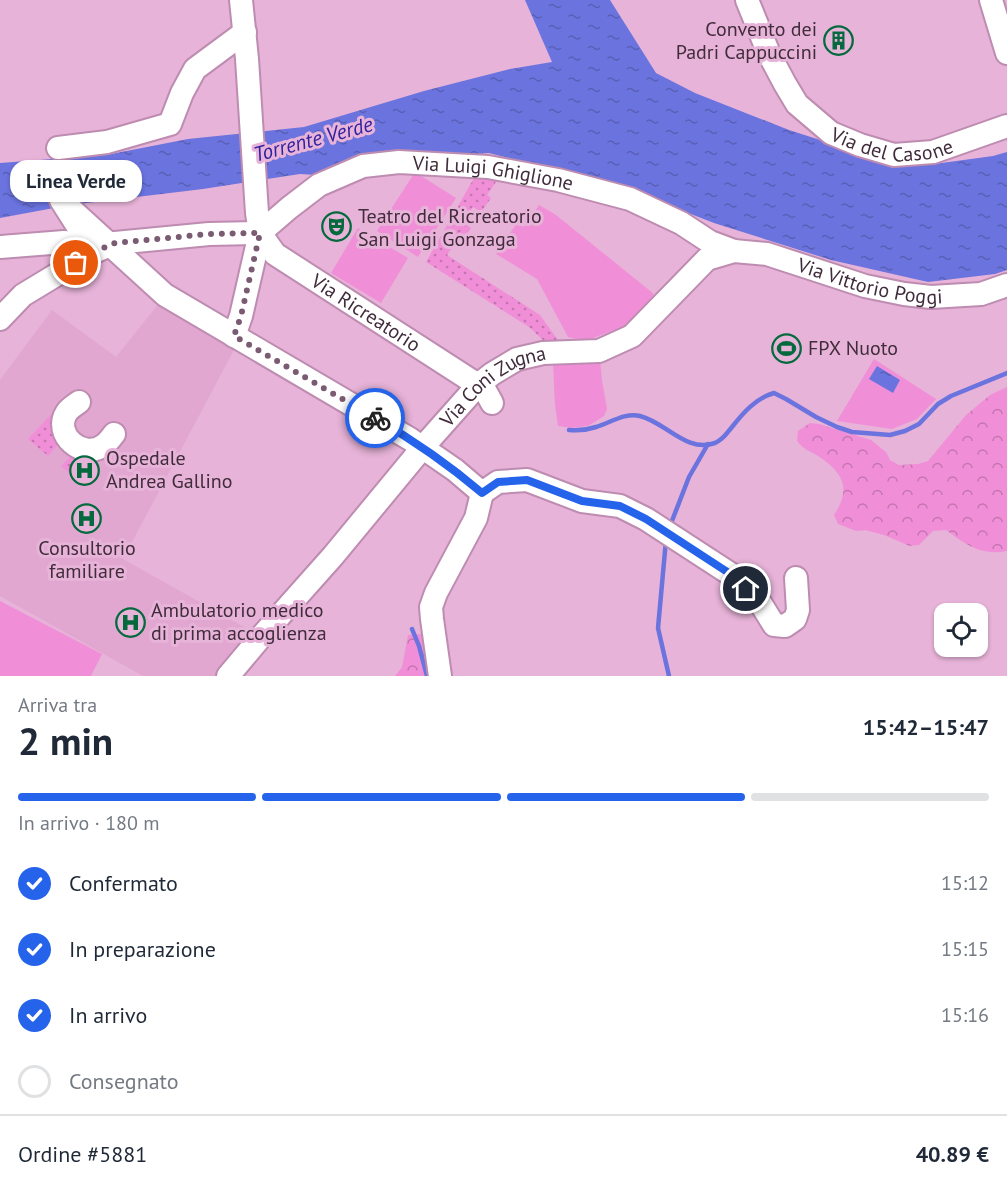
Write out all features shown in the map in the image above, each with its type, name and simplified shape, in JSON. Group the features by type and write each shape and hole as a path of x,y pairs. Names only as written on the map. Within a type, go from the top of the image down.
{"street":[{"path":"234,336 241,316 262,224 241,0"},
{"name":"Via del Casone","path":"747,0 784,84 791,106 831,133 894,155 933,152 1007,126"},
{"path":"991,0 1007,53"},
{"path":"58,148 107,142 170,124 182,93 195,69 245,32"},
{"name":"Via Luigi Ghiglione","path":"262,224 319,185 363,166 399,162 489,167 558,180 630,200 681,223 710,242 734,251"},
{"path":"102,248 61,200 165,295 423,447 482,493"},
{"path":"0,319 22,295 102,248 115,243 209,234 262,224"},
{"name":"Via Ricreatorio","path":"262,224 275,254 484,390"},
{"path":"0,247 64,242 102,248"},
{"name":"Via Coni Zugna","path":"228,676 333,556 423,447 484,390 492,374 517,360 543,353 599,351 632,336 708,258 734,251"},
{"name":"Via Vittorio Poggi","path":"734,251 767,254 865,285 904,294 931,297 981,294 1007,285"},
{"path":"79,402 68,412 64,422 65,433 70,442 80,449 92,450 103,446 114,434"},
{"path":"440,676 431,607 436,593 477,518 482,493 498,482 527,480 582,501 620,506 646,519 732,575 761,604 774,625 786,626 795,619 798,610 796,578"}],"shaded area":[{"name":"Ospedale Andrea Gallino","path":"160,302 236,346 123,559 253,632 218,676 143,676 0,596 0,380 52,310 116,357"}],"green space":[{"path":"415,172 456,198 418,257 377,231"},
{"path":"474,178 498,179 487,195 491,198 481,212 473,207 463,222 471,228 464,239 459,237 447,255 540,315 558,340 546,343 529,327 426,262"},
{"path":"539,205 556,215 654,294 634,319 625,326 585,341 568,337 537,279 496,254 517,223 524,227"},
{"path":"358,228 408,258 381,303 331,273"},
{"path":"600,359 607,409 604,416 588,426 571,428 558,426 553,363"},
{"path":"874,359 936,399 917,419 892,429 837,421"},
{"path":"1007,387 1007,551 982,551 946,530 933,531 919,545 910,546 884,535 865,530 856,531 838,524 834,515 842,498 840,476 829,464 800,445 797,441 798,431 810,423 819,424 871,440 886,452 890,460 899,465 918,464 928,461 966,415 990,395"},
{"path":"57,408 61,441 48,456 28,439"},
{"path":"72,455 103,456 80,482 61,466"},
{"path":"0,601 102,654 91,676 0,676"},
{"path":"422,634 425,637 431,676 395,676 402,667 408,635"}],"water":[{"name":"Torrente Verde","path":"525,0 610,0 656,73 695,93 789,130 867,155 927,165 1007,152 1007,270 995,274 928,282 831,260 714,223 629,190 489,153 463,155 350,177 300,174 203,189 70,205 0,218 0,163 106,155 188,139 304,127 424,91 510,69 552,62"},
{"path":"877,366 900,380 893,393 869,379"}],"waterway":[{"path":"569,430 589,429 634,415 650,420 686,441 705,445 721,440 750,407 761,398 774,393 837,427 852,432 890,435 919,424 938,404 951,396 1007,373"},
{"path":"670,526 689,477 708,444"},
{"path":"666,540 658,628 669,676"},
{"path":"412,629 427,676"}],"way so far":[{"path":"76,263 115,243 209,234 260,233 241,316 234,336 375,418"}],"place":[{"name":"Convento dei Padri Cappuccini","path":"838,41"},
{"name":"Teatro del Ricreatorio San Luigi Gonzaga","path":"337,227"},
{"name":"Linea Verde","path":"76,263"},
{"name":"FPX Nuoto","path":"787,348"},
{"name":"Ospedale Andrea Gallino","path":"85,470"},
{"name":"Consultorio familiare","path":"87,518"},
{"name":"Ambulatorio medico di prima accoglienza","path":"130,622"}],"route":[{"path":"375,418 423,447 482,493 498,482 527,480 582,501 620,506 646,519 732,575 746,589"}]}
